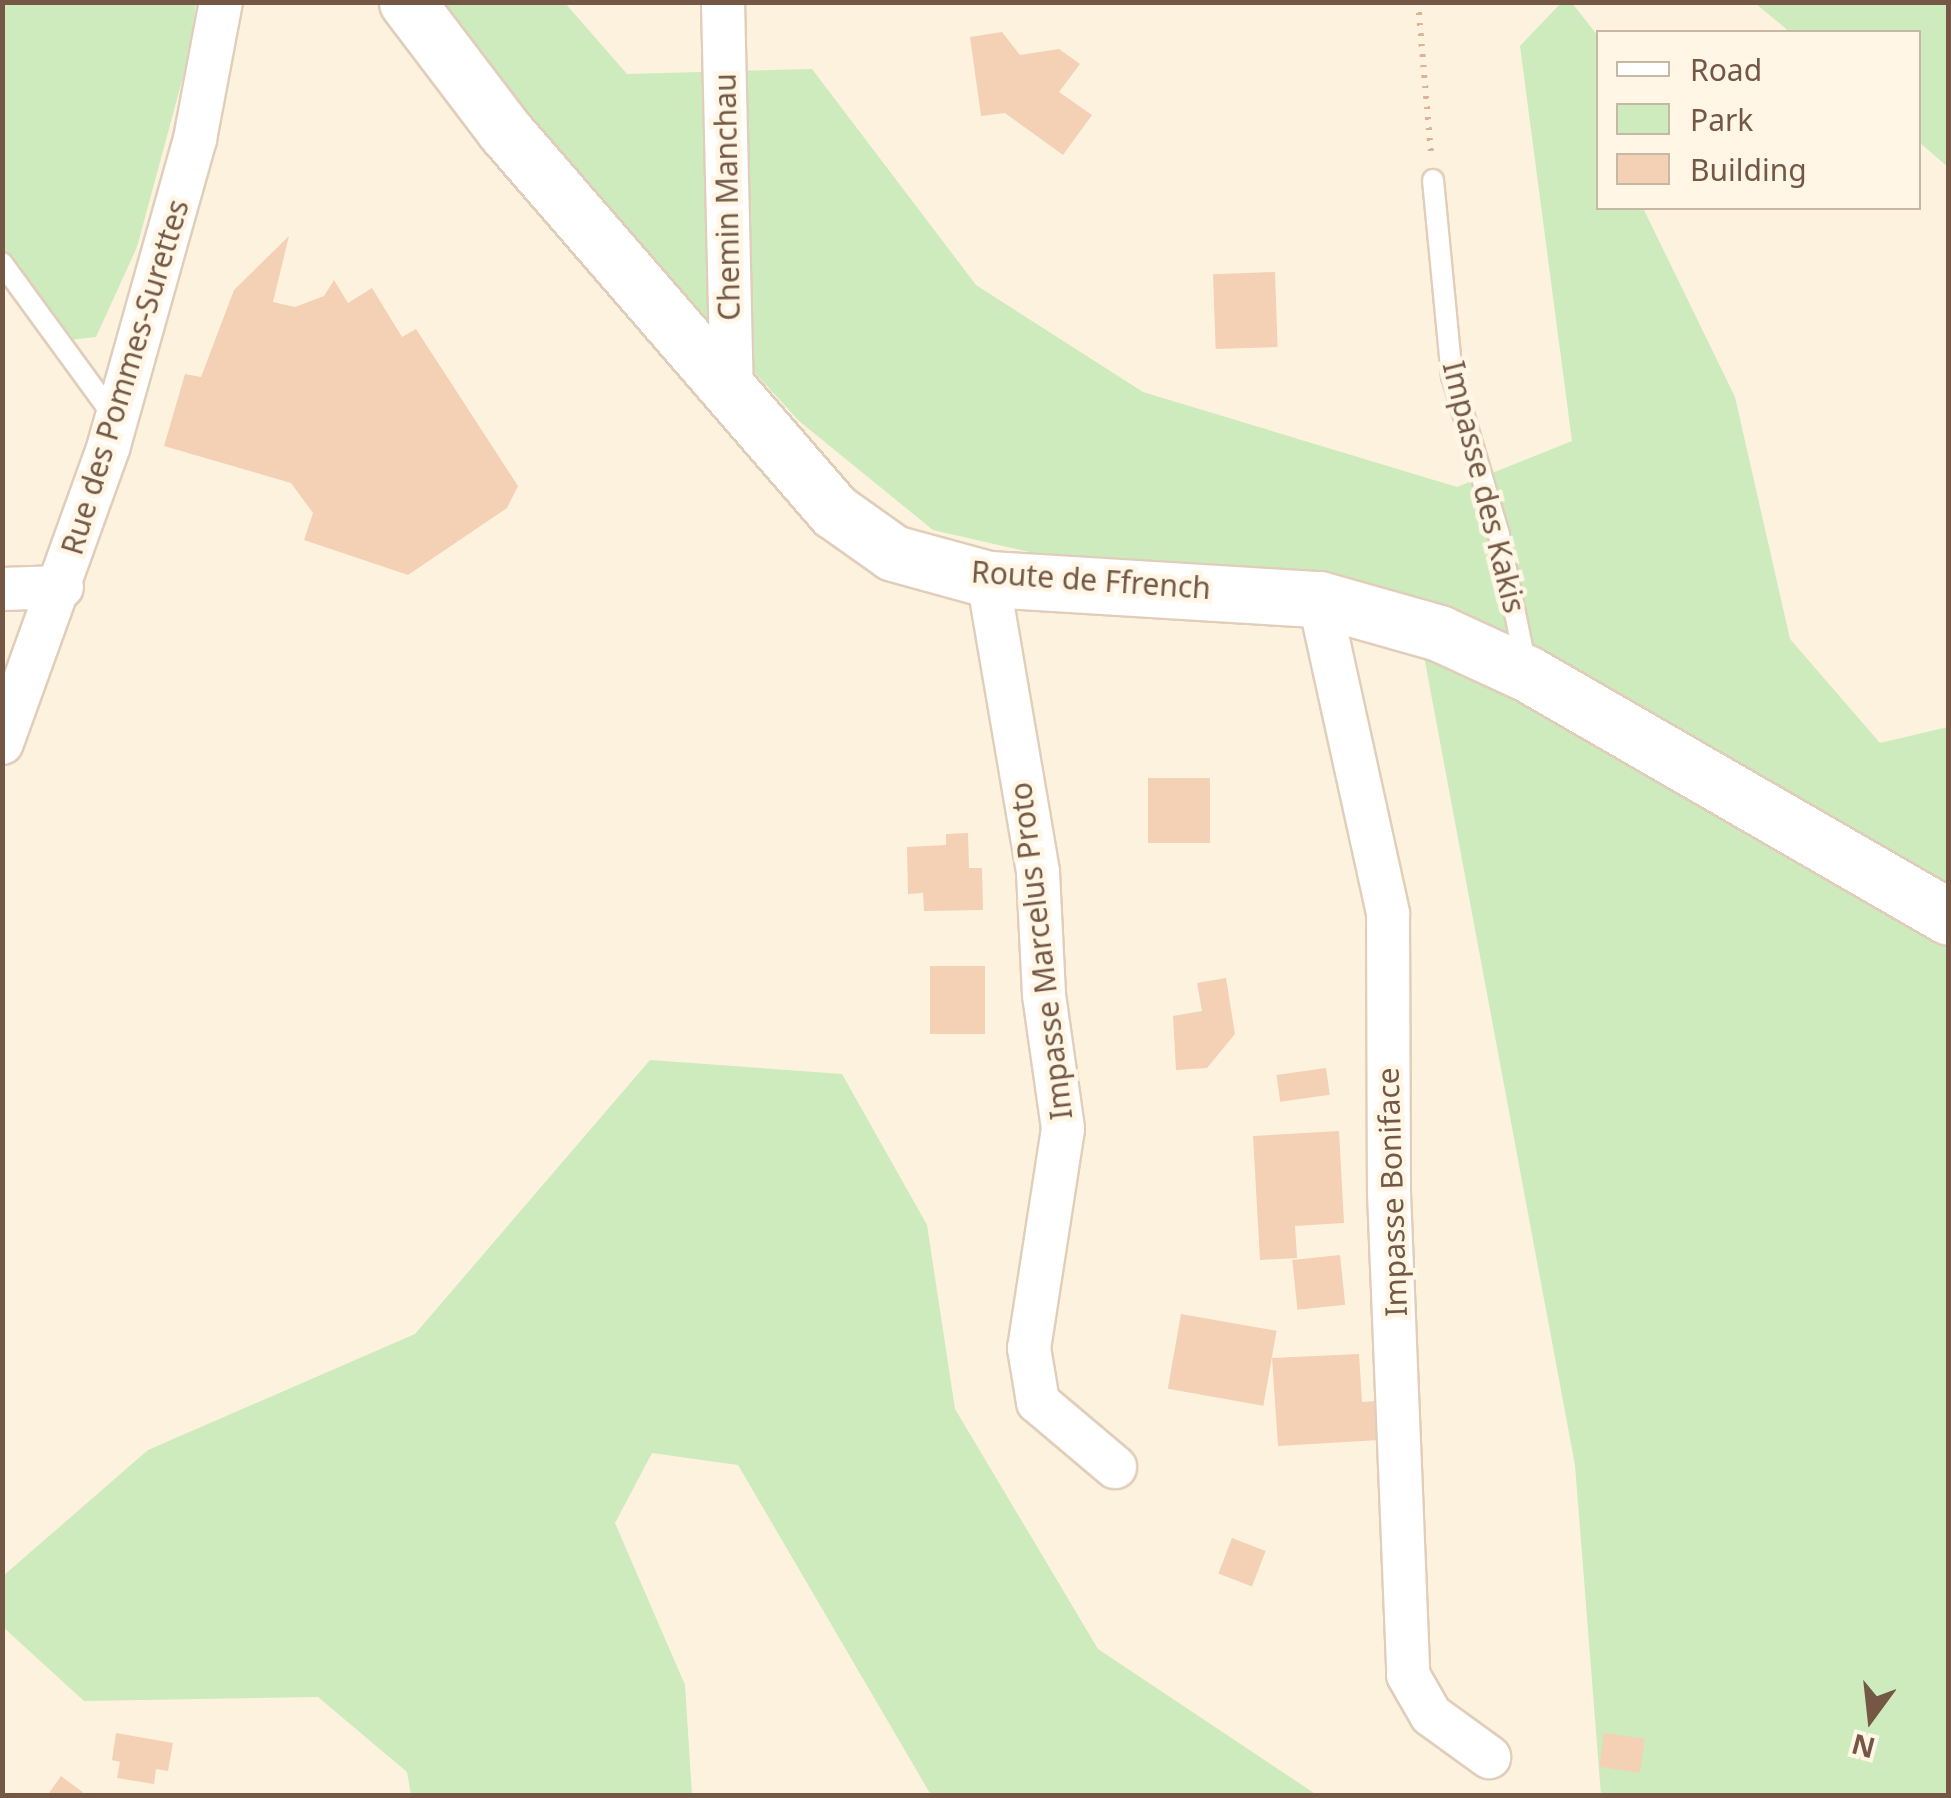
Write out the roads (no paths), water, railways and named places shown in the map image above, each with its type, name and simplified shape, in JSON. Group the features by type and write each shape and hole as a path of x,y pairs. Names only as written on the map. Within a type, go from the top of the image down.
{"main road":[{"name":"Route de Ffrench","path":"407,2 504,131 834,511 893,552 988,579 1319,599 1439,633 1528,674 1948,916"}],"street":[{"name":"Rue des Pommes-Surettes","path":"2,743 62,587 116,420 195,138 221,2"},
{"name":"Chemin Manchau","path":"723,2 732,392"},
{"name":"Impasse Marcelus Proto","path":"988,579 1038,872 1044,996 1063,1129 1029,1348 1038,1402 1115,1467"},
{"path":"2,589 62,587"},
{"name":"Impasse Boniface","path":"1319,599 1388,914 1388,1193 1408,1675 1431,1715 1488,1757"}],"lane":[{"name":"Impasse des Kakis","path":"1434,180 1452,376 1500,535 1528,674"},
{"path":"2,263 116,420"}]}
